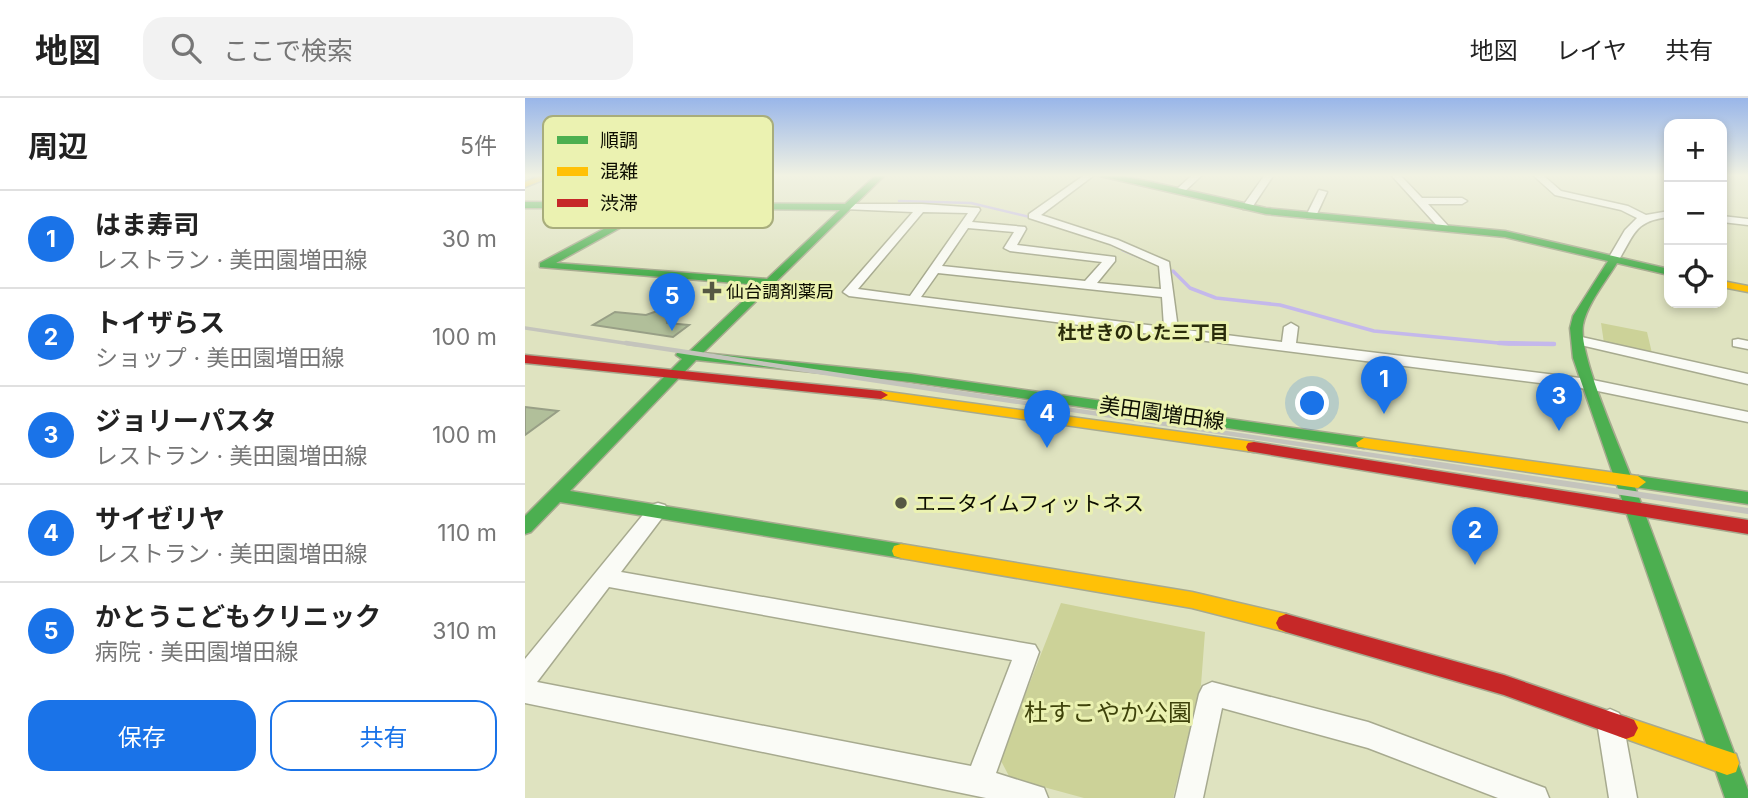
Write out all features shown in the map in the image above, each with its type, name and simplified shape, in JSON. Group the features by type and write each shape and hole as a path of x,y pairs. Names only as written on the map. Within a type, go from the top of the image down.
{"street":[{"path":"525,527 692,356 845,209"},
{"path":"921,209 849,292 1588,384 1748,417"},
{"path":"913,300 975,210 951,209"},
{"path":"1044,209 1034,216 1063,228 1103,239 1165,264 1171,332"},
{"path":"1259,209 1505,234 1664,271"},
{"path":"1311,216 1314,209"},
{"path":"1426,209 1445,228"},
{"path":"1625,209 1644,218"},
{"path":"1664,215 1644,218 1630,228 1579,316 1577,340 1588,384 1737,767 1738,798"},
{"path":"1727,220 1748,222"},
{"path":"966,225 1021,229 1010,248 1111,259 1088,285"},
{"path":"610,228 537,264 768,282"},
{"path":"936,269 1169,294"},
{"path":"1727,285 1748,289"},
{"path":"1289,347 1291,327"},
{"path":"1577,340 1748,379"},
{"path":"525,344 591,349"},
{"name":"美田園増田線","path":"670,355 918,379 1748,498"},
{"name":"美田園増田線","path":"525,359 677,371 971,407 1297,454 1636,511 1748,527"},
{"path":"556,495 1192,600 1504,685 1737,767"},
{"path":"525,678 658,510"},
{"path":"605,578 1027,652 979,782"},
{"path":"525,691 979,782 1034,798"},
{"path":"1189,798 1212,694 1368,735 1535,798"},
{"path":"1610,722 1623,798"}],"green space":[{"path":"1601,323 1647,332 1652,353 1604,343"},
{"name":"杜すこやか公園","path":"1061,603 1205,632 1201,685 1173,798 1084,798 1010,778 1000,759"}],"building":[{"path":"666,308 667,323 689,325 673,337 593,325 615,312 646,315"},
{"path":"525,407 558,411 525,435"}],"waterway":[{"path":"995,209 1034,218"},
{"path":"1046,223 1087,236"},
{"path":"1103,241 1127,251"},
{"path":"1123,250 1155,263"},
{"path":"1173,271 1190,288 1216,298 1280,305 1374,331 1509,344 1554,344 1499,343"}],"railway":[{"path":"525,328 637,345"},
{"path":"626,343 1425,463"},
{"path":"1413,461 1748,511"}],"traffic: fast":[{"path":"525,527 658,389 846,209"},
{"path":"1256,209 1505,234 1664,271"},
{"path":"613,228 544,265 768,282"},
{"path":"1614,259 1579,316 1576,328 1580,358 1738,798"},
{"path":"683,355 911,378 1364,443"},
{"path":"1638,482 1748,498"},
{"path":"556,495 901,551"}],"traffic: slow":[{"path":"1727,285 1748,289"},
{"path":"881,395 1254,447"},
{"path":"1364,443 1638,482"},
{"path":"901,551 1192,600 1286,623"},
{"path":"1626,728 1727,763"}],"traffic: jam":[{"path":"525,359 881,395"},
{"path":"1254,447 1748,527"},
{"path":"1286,623 1504,685 1626,728"}],"place":[{"name":"仙台調剤薬局","path":"712,291"},
{"name":"かとうこどもクリニック","path":"672,331"},
{"name":"はま寿司","path":"1384,414"},
{"name":"ジョリーパスタ","path":"1559,431"},
{"name":"サイゼリヤ","path":"1047,448"},
{"name":"エニタイムフィットネス","path":"901,503"},
{"name":"トイザらス","path":"1475,565"}],"district":[{"name":"杜せきのした三丁目","path":"1143,332"}]}
